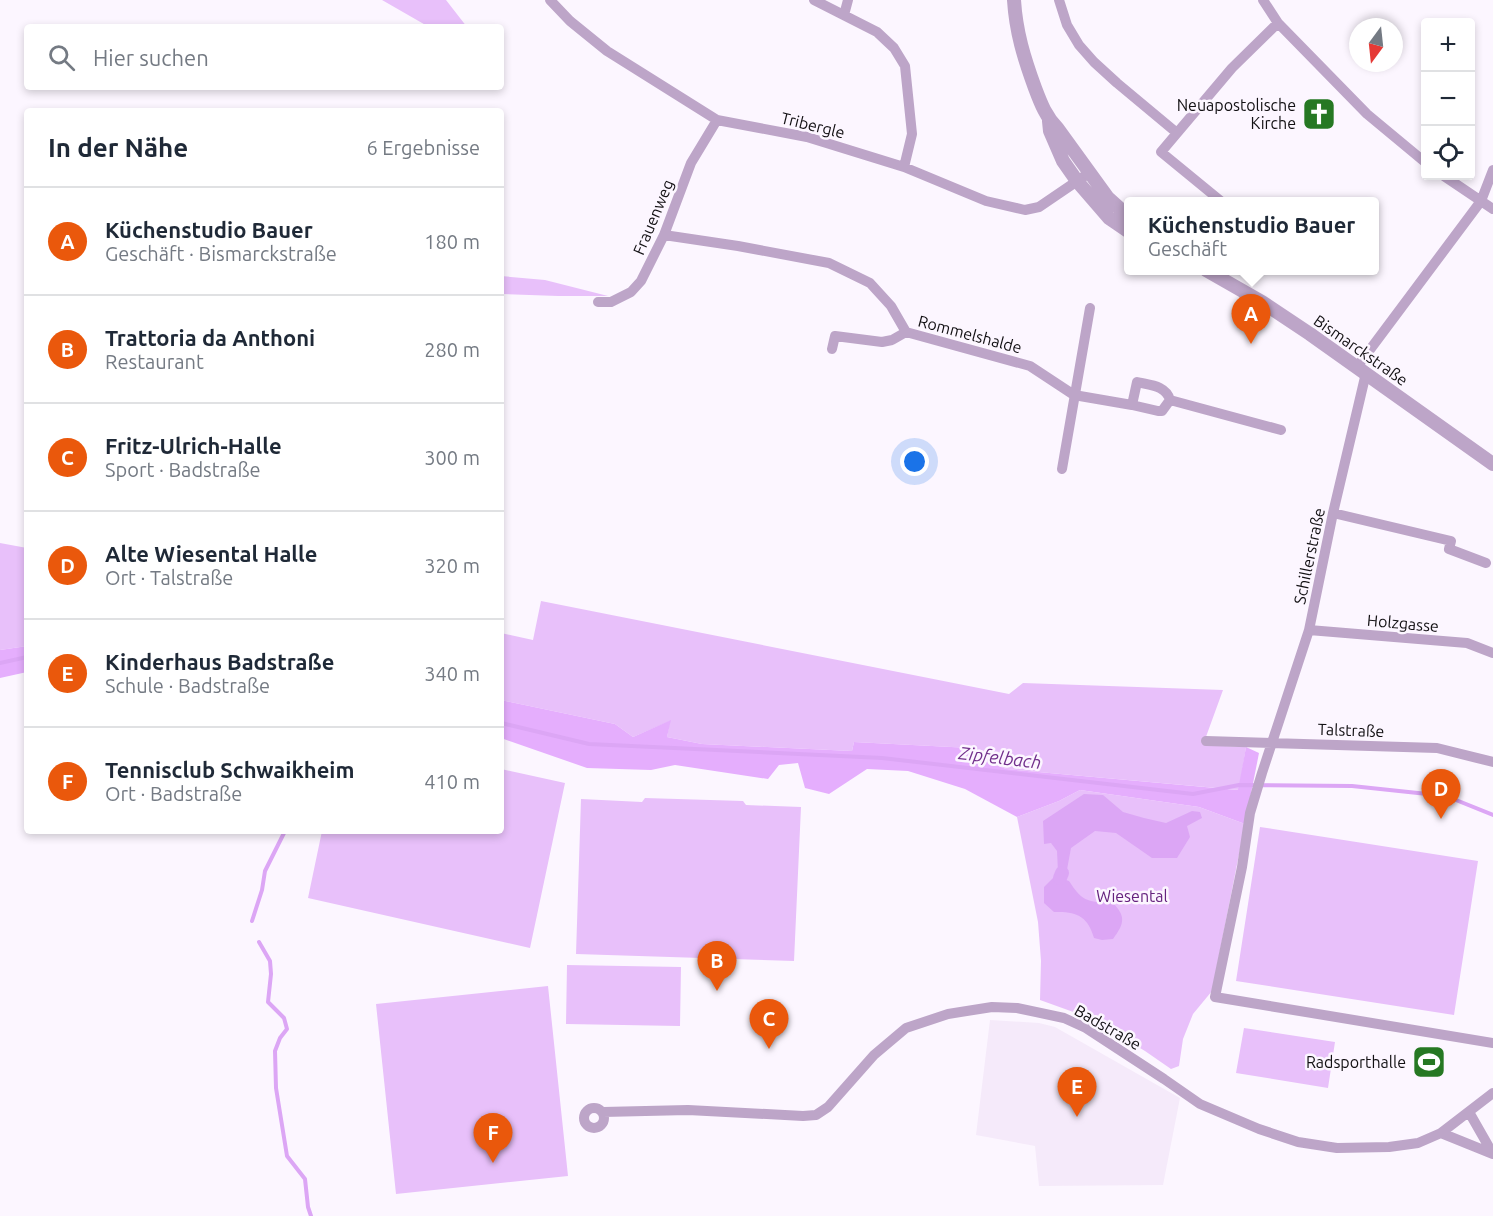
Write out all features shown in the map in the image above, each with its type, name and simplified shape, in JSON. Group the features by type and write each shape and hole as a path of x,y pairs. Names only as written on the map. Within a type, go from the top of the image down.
{"street":[{"name":"Tribergle","path":"550,0 570,21 607,51 717,120 807,137 904,167 987,201 1025,210 1039,207 1083,177"},
{"path":"814,0 877,32 894,48 905,66 912,134 904,167"},
{"path":"844,15 848,0"},
{"path":"1014,0 1021,48 1049,121 1050,132 1063,161 1124,212"},
{"path":"1059,0 1066,25 1078,45 1117,83 1177,133"},
{"path":"1263,0 1278,23 1367,114 1421,160"},
{"path":"1217,197 1161,152 1232,68 1278,23"},
{"name":"Frauenweg","path":"598,302 611,302 631,292 641,281 664,235 691,163 717,120"},
{"name":"Schillerstraße","path":"1493,170 1481,201 1362,370 1309,630 1250,813 1242,867 1215,997 1493,1042"},
{"path":"1083,177 1109,218 1124,228"},
{"path":"1450,180 1493,209"},
{"name":"Rommelshalde","path":"664,235 738,246 829,264 870,284 891,306 906,332 1030,366 1074,395 1158,411 1162,411 1170,400"},
{"name":"Bismarckstraße","path":"1215,275 1262,302 1493,464"},
{"path":"1062,470 1090,308"},
{"path":"832,349 835,336 882,342 892,340 906,332"},
{"path":"1132,405 1137,382 1164,389 1169,394 1170,400 1281,430"},
{"path":"1333,513 1451,541 1449,549 1486,563"},
{"name":"Holzgasse","path":"1309,630 1467,643 1493,653"},
{"name":"Talstraße","path":"1206,741 1437,748 1493,762"},
{"name":"Badstraße","path":"603,1112 688,1110 816,1115 828,1107 874,1055 906,1028 948,1014 992,1007 1017,1008 1064,1018 1086,1028 1200,1104 1259,1129 1298,1142 1337,1148 1389,1147 1418,1143 1441,1133 1493,1093"},
{"path":"1469,1112 1493,1154"},
{"path":"1441,1133 1493,1154"}],"shaded area":[{"path":"24,646 24,673 0,678 0,650"},
{"path":"504,701 615,724 633,737 671,720 667,737 702,744 852,751 854,742 971,748 976,757 1006,769 1238,790 1246,747 1259,753 1245,824 1199,807 1080,790 1059,801 1017,817 965,789 908,771 867,769 829,794 805,788 798,763 779,765 768,779 675,765 651,770 587,768 504,739"},
{"path":"1084,794 1103,795 1123,812 1166,823 1192,811 1200,812 1202,818 1187,826 1190,837 1177,858 1152,858 1116,833 1095,831 1071,848 1066,875 1058,872 1057,851 1051,843 1044,844 1043,821"},
{"path":"1055,876 1069,881 1086,899 1112,902 1122,916 1122,924 1113,939 1094,938 1085,920 1080,916 1054,912 1044,903 1044,887"},
{"path":"990,1020 1039,1023 1055,1027 1180,1098 1163,1185 1039,1186 1035,1146 976,1135"}],"green space":[{"path":"382,0 446,0 465,24 424,24"},
{"path":"504,276 545,280 608,296 504,294"},
{"path":"0,543 24,547 24,646 0,650"},
{"path":"541,601 1009,694 1023,683 1223,690 1203,745 1246,747 1239,790 1006,769 976,757 971,748 854,742 852,751 702,744 667,737 670,721 633,737 615,724 504,701 504,634 533,640"},
{"path":"504,770 565,783 530,948 308,898 321,834 504,834"},
{"name":"Wiesental","path":"1080,790 1199,807 1245,824 1212,991 1193,1014 1183,1039 1179,1066 1171,1069 1090,1018 1040,1000 1041,961 1038,922 1017,817 1059,801"},
{"path":"645,798 743,801 746,805 801,807 794,961 576,954 581,799 642,802"},
{"path":"1260,827 1478,861 1454,1015 1236,981"},
{"path":"567,965 681,967 680,1026 566,1024"},
{"path":"548,986 568,1176 396,1194 376,1004"},
{"path":"1244,1028 1335,1042 1328,1088 1236,1073"}],"waterway":[{"name":"Zipfelbach","path":"0,663 24,658"},
{"name":"Zipfelbach","path":"504,724 589,744 882,758 1193,794 1239,785 1352,786 1446,796 1493,815"},
{"path":"252,921 262,890 265,871 284,834"},
{"path":"1060,878 1062,873"},
{"path":"259,942 270,961 268,1002 284,1018 287,1029 280,1038 275,1051 276,1088 287,1156 305,1179 311,1216"}],"place":[{"name":"Neuapostolische Kirche","path":"1319,114"},
{"name":"Küchenstudio Bauer","path":"1251,344"},
{"name":"Alte Wiesental Halle","path":"1441,819"},
{"name":"Trattoria da Anthoni","path":"717,991"},
{"name":"Fritz-Ulrich-Halle","path":"769,1049"},
{"name":"Radsporthalle","path":"1429,1062"},
{"name":"Kinderhaus Badstraße","path":"1077,1117"},
{"name":"Tennisclub Schwaikheim","path":"493,1163"}]}
